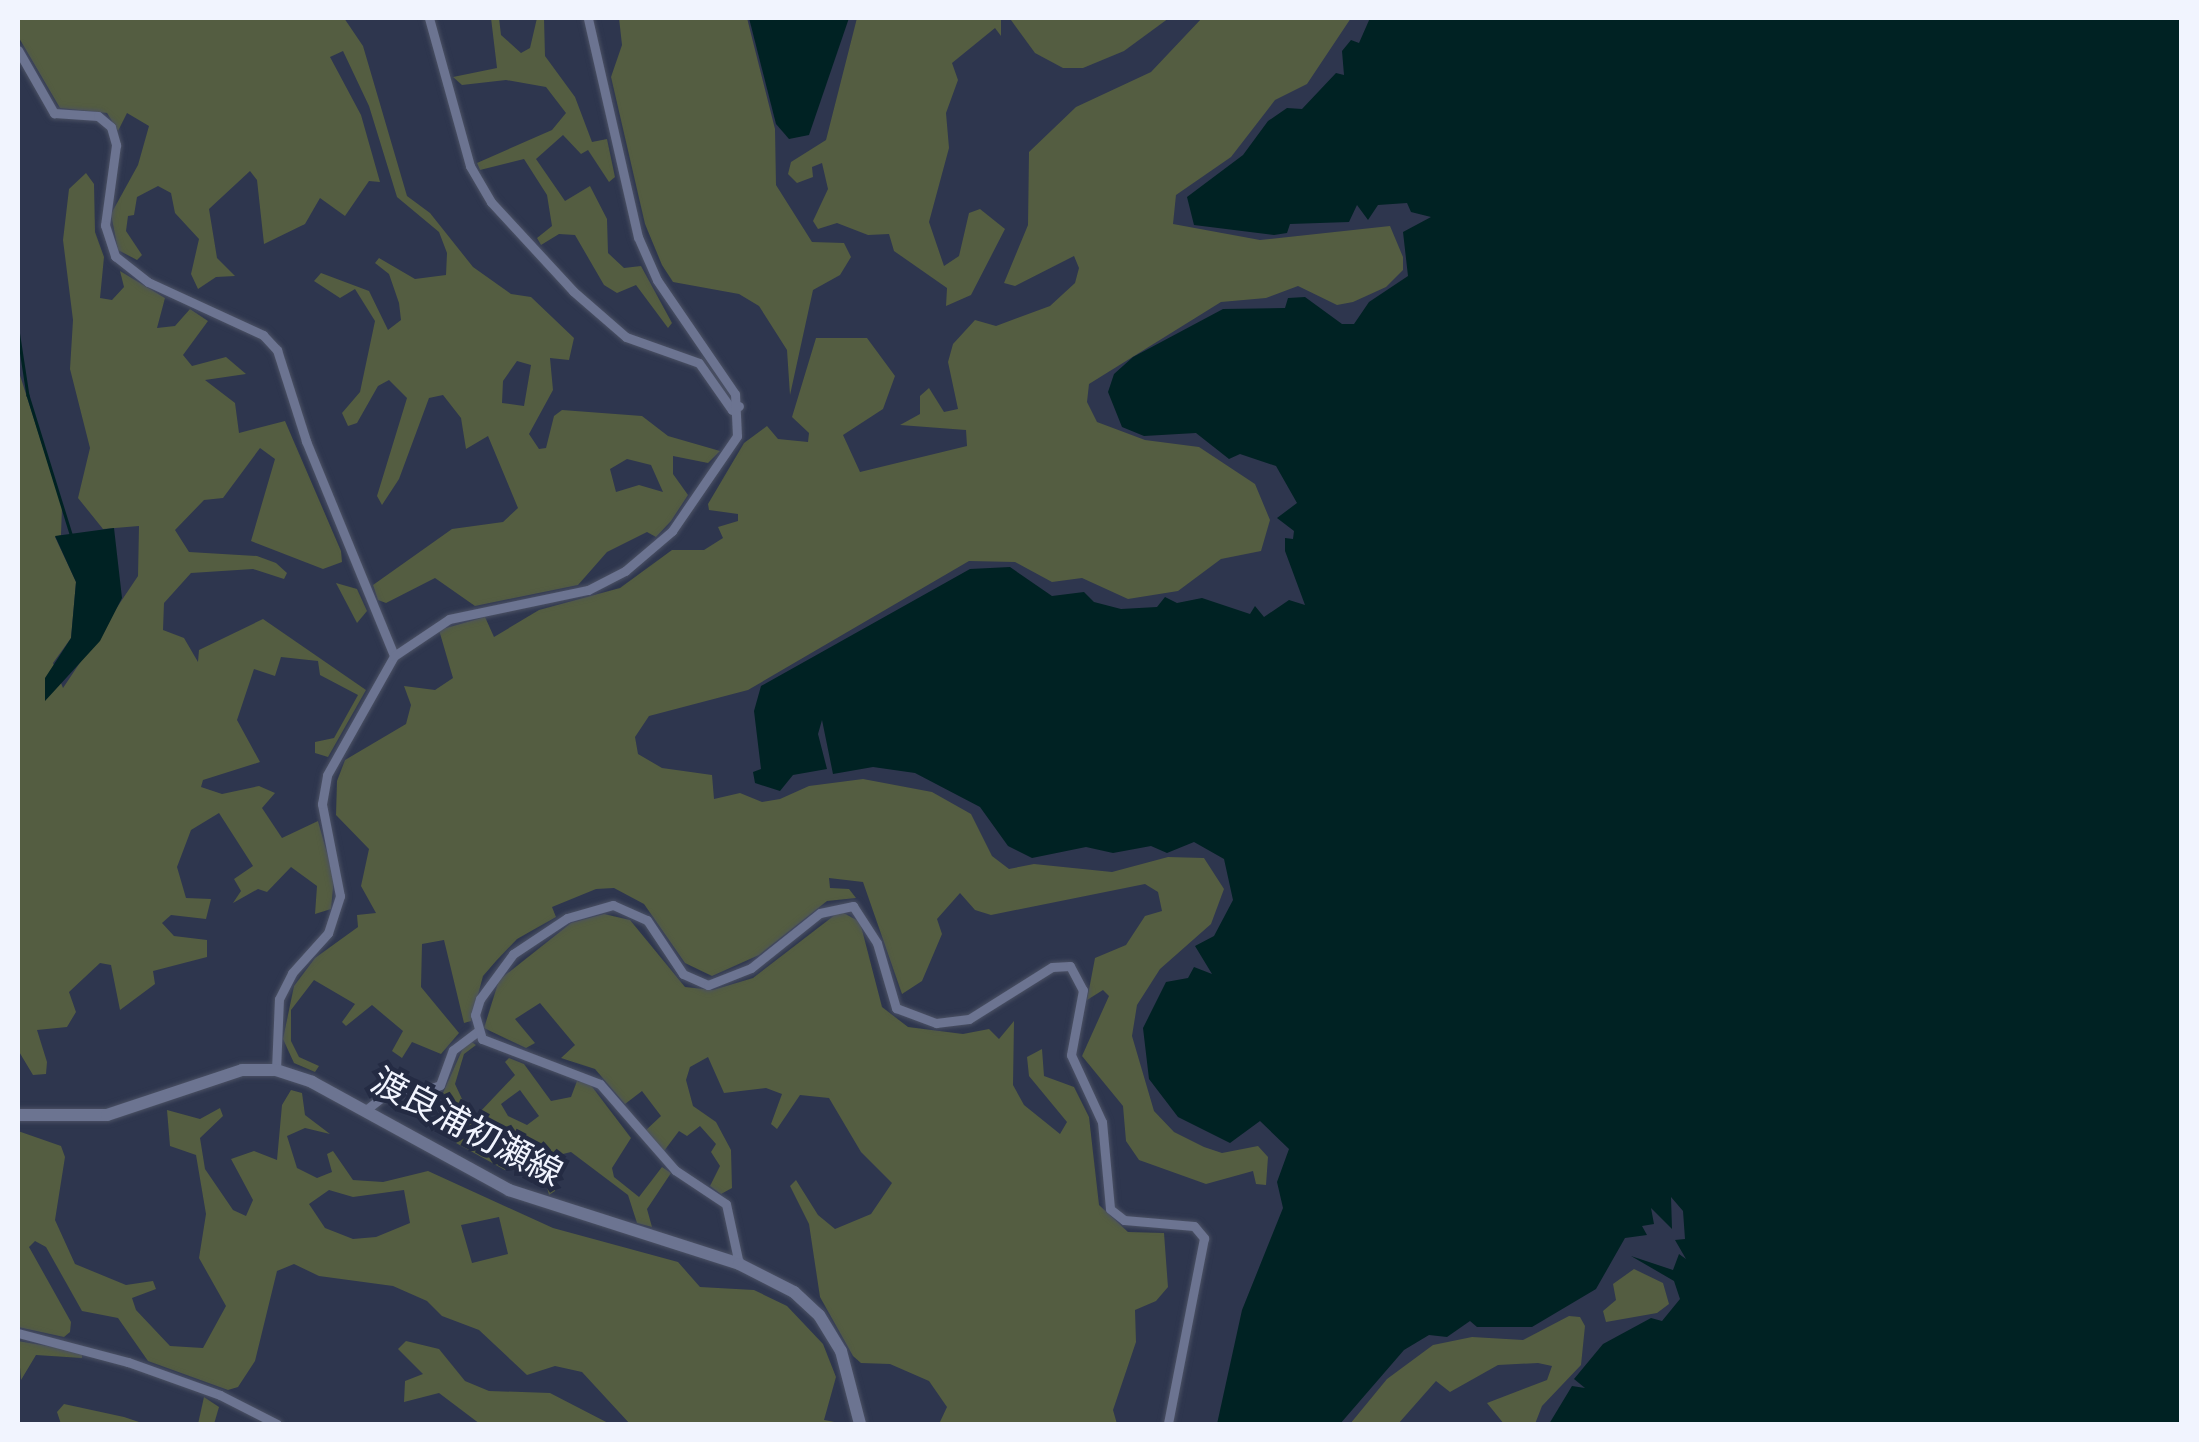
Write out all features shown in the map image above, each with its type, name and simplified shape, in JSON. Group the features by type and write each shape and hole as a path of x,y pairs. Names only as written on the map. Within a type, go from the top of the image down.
{"main road":[{"name":"渡良浦初瀬線","path":"18,1114 108,1115 211,1076 276,1070 367,1108 537,1202 739,1264 794,1292 819,1315 841,1351 860,1424"}],"street":[{"path":"428,18 464,150 491,202 573,291 626,337 699,364 732,410 739,406"},
{"path":"276,1070 279,999 292,972 328,933 340,896 322,804 328,775 394,656 449,619 588,590 638,563 672,532 726,460 740,430 739,406 643,251 588,18"},
{"path":"18,50 54,113 98,116 111,126 116,145 105,225 115,256 148,282 264,335 277,350 312,458 394,656"},
{"path":"739,1264 726,1204 675,1170 600,1084 575,1070 490,1046 478,1032 480,999 513,954 567,918 604,906 628,908 647,920 683,974 708,986 751,968 820,913 853,906 877,943 896,1008 918,1022 968,1018 1052,967 1070,966 1083,990 1072,1056 1102,1122 1110,1209 1124,1220 1194,1226 1204,1238 1168,1424"},
{"path":"367,1108 393,1089 416,1093 440,1085 454,1050 478,1032"},
{"path":"18,1334 128,1362 220,1395 277,1424"}],"shaded area":[{"path":"18,18 344,18 363,46 407,196 430,213 473,267 511,294 531,297 574,338 569,360 550,358 553,390 529,434 539,449 546,448 554,416 562,410 642,416 668,436 720,451 708,463 673,456 673,474 688,495 671,521 656,537 647,532 607,552 578,585 475,606 435,578 386,603 378,600 373,585 452,529 503,522 518,508 488,436 466,449 461,418 443,395 429,398 399,479 382,505 377,496 407,398 389,380 378,386 357,423 348,426 342,413 360,392 375,321 355,289 340,298 314,281 321,273 369,291 388,330 401,320 399,303 389,274 375,263 379,258 415,279 446,275 447,253 439,232 397,197 369,106 343,51 330,57 361,115 380,182 369,181 345,216 320,198 305,224 264,244 257,180 250,171 209,209 217,258 235,276 216,277 198,289 191,274 199,239 175,213 171,193 158,186 137,197 134,215 128,216 126,231 142,255 137,260 118,250 111,214 138,165 149,126 127,113 118,131 107,113 60,108 19,38","holes":["517,361 531,365 524,406 502,403 503,381","627,459 651,465 663,492 639,485 616,492 610,469"]},
{"path":"491,18 499,18 501,35 521,53 530,48 537,18 544,18 545,56 575,97 592,142 607,139 615,177 609,182 588,150 581,154 563,135 536,159 565,201 590,186 607,219 608,253 624,268 641,266 672,323 668,328 636,285 617,293 604,285 575,235 559,234 541,245 537,238 552,226 547,195 524,159 480,170 477,163 552,130 566,113 546,87 506,80 462,85 453,77 497,68"},
{"path":"619,18 747,18 775,129 776,185 812,242 844,243 851,257 840,275 813,290 790,395 787,350 759,306 739,294 673,282 662,265 645,224 611,77 622,45"},
{"path":"749,18 849,18 809,135 789,139 776,124"},
{"path":"857,18 1001,18 1001,36 995,28 952,63 958,80 946,113 949,148 929,222 944,266 959,256 969,213 980,209 1005,229 971,295 946,306 947,288 894,251 889,234 868,235 837,223 818,229 813,221 828,189 822,163 812,167 813,177 797,183 788,174 791,162 826,140"},
{"path":"1169,18 1124,51 1083,68 1063,68 1035,53 1011,20"},
{"path":"1202,18 1351,18 1307,84 1275,100 1231,157 1176,195 1173,224 1260,240 1390,226 1403,257 1403,270 1386,287 1353,302 1337,305 1298,286 1266,298 1221,302 1089,384 1087,402 1097,422 1145,440 1199,447 1255,484 1270,520 1261,551 1221,559 1178,591 1128,599 1082,578 1052,582 1015,562 969,561 748,690 649,716 635,737 638,754 662,768 712,775 714,799 740,793 762,802 809,786 863,779 932,792 971,814 992,856 1009,869 1034,864 1112,872 1168,857 1204,858 1224,889 1211,924 1160,969 1137,1005 1132,1036 1154,1111 1174,1132 1204,1147 1222,1153 1258,1146 1268,1157 1266,1185 1256,1184 1253,1171 1206,1184 1139,1160 1126,1141 1123,1106 1082,1056 1109,996 1103,990 1087,1000 1095,958 1126,945 1145,916 1162,911 1158,892 1145,884 991,915 975,910 960,893 937,919 942,934 922,981 902,994 863,882 829,878 830,888 849,889 856,898 827,901 759,955 712,976 685,963 644,904 614,888 596,889 552,907 556,917 517,939 496,961 483,976 471,1021 464,1023 444,940 422,944 421,987 459,1033 441,1054 412,1042 402,1058 392,1051 403,1031 372,1005 346,1026 342,1022 355,1004 314,980 291,1010 291,1041 299,1057 319,1066 315,1072 294,1063 283,1039 294,986 315,958 358,927 357,915 376,913 361,886 369,849 336,815 337,781 345,760 406,724 411,705 404,686 435,690 453,678 439,630 485,617 494,637 539,610 620,588 672,550 704,550 723,538 718,527 738,521 738,514 709,510 708,504 744,443 767,426 778,439 808,442 809,433 792,417 816,338 867,338 895,376 883,409 843,435 860,472 967,446 966,430 900,425 920,414 920,396 929,388 944,412 958,409 948,362 953,344 975,320 996,326 1050,306 1075,283 1079,268 1074,256 1015,286 1004,283 1028,225 1029,152 1076,107 1151,72"},
{"path":"1370,18 2181,18 2181,1424 1549,1424 1572,1386 1585,1388 1574,1379 1603,1344 1651,1318 1662,1321 1680,1299 1674,1281 1631,1256 1673,1270 1679,1254 1686,1259 1675,1240 1685,1239 1683,1211 1671,1197 1672,1229 1651,1208 1654,1224 1642,1226 1647,1235 1625,1238 1596,1289 1532,1327 1477,1327 1470,1321 1447,1337 1429,1335 1404,1350 1340,1424 1217,1424 1242,1310 1283,1208 1277,1182 1289,1149 1260,1121 1230,1143 1178,1117 1149,1079 1143,1028 1166,982 1188,978 1194,967 1212,974 1195,946 1214,936 1233,900 1224,859 1194,842 1167,853 1151,846 1113,853 1086,847 1032,858 1008,846 980,807 915,773 873,767 833,774 822,720 818,734 827,769 793,775 780,791 755,783 753,772 761,769 754,711 761,686 970,569 1010,567 1052,596 1084,592 1094,602 1121,609 1157,607 1165,597 1177,603 1202,598 1250,614 1255,606 1264,617 1289,600 1305,605 1285,551 1285,538 1293,539 1294,531 1277,518 1297,503 1276,466 1240,454 1229,459 1196,433 1144,436 1122,427 1108,392 1114,374 1133,357 1223,309 1285,308 1288,298 1305,297 1342,324 1354,324 1369,302 1408,276 1403,232 1431,217 1411,212 1407,203 1378,205 1368,220 1357,205 1349,222 1290,224 1287,233 1274,235 1194,225 1187,197 1243,155 1268,121 1287,108 1302,109 1336,73 1344,75 1342,51 1351,40 1359,43"},
{"path":"86,173 94,184 95,232 104,257 100,298 112,300 124,287 120,271 165,298 157,328 175,326 190,309 208,321 183,355 192,366 226,357 246,374 205,380 235,403 239,433 285,421 341,551 342,562 323,569 251,541 275,459 260,448 223,498 204,500 175,530 189,552 257,556 276,563 287,573 284,579 253,569 191,573 164,603 163,630 184,638 198,662 199,650 263,619 366,690 328,757 315,753 315,742 334,738 358,695 320,675 318,661 281,657 275,676 254,669 237,720 260,762 203,780 201,787 222,794 259,786 275,793 262,808 282,838 318,821 334,878 331,909 315,914 317,886 291,867 267,892 258,889 233,903 241,891 234,879 253,866 219,813 191,830 177,867 186,898 211,899 206,919 171,915 162,923 174,936 207,940 207,957 153,971 155,984 120,1010 111,965 100,963 69,992 76,1012 67,1027 37,1030 47,1062 46,1074 33,1075 18,1050 18,369 62,507 61,535 55,537 76,582 71,638 53,663 63,688 138,576 139,526 103,529 78,498 90,448 70,369 73,320 63,240 69,189"},
{"path":"114,528 122,598 100,641 45,701 45,678 71,638 76,582 55,536"},
{"path":"336,583 357,589 367,611 357,623"},
{"path":"840,911 860,922 882,1007 908,1027 963,1034 989,1029 999,1039 1014,1021 1013,1085 1024,1105 1060,1134 1067,1122 1029,1076 1027,1057 1042,1049 1044,1076 1074,1087 1089,1117 1099,1205 1128,1232 1164,1233 1168,1287 1156,1301 1135,1310 1136,1342 1113,1410 1117,1424 939,1424 947,1407 929,1381 890,1364 861,1363 853,1356 820,1297 809,1224 790,1186 796,1180 818,1215 835,1229 871,1214 892,1183 861,1152 829,1098 800,1095 777,1129 771,1124 782,1094 766,1088 724,1093 708,1057 690,1067 686,1080 693,1106 716,1122 731,1150 732,1188 721,1194 710,1186 720,1166 711,1152 716,1144 700,1126 687,1136 679,1131 664,1151 645,1131 661,1116 642,1091 625,1104 595,1069 561,1058 575,1045 540,1003 515,1019 535,1043 526,1048 484,1028 499,980 571,923 604,914 630,920 685,987 713,990 753,978"},
{"path":"467,1039 476,1045 464,1054 455,1084 469,1114 478,1114 515,1075 505,1062 509,1058 524,1064 551,1101 571,1097 577,1081 590,1084 631,1138 612,1168 614,1177 639,1197 662,1167 671,1173 647,1209 652,1227 637,1223 628,1195 571,1152 559,1155 555,1191 549,1195 540,1162 516,1152 505,1170 456,1143 470,1135 443,1093","holes":["520,1090 539,1116 527,1125 508,1116 501,1104"]},
{"path":"291,1090 302,1093 305,1115 330,1134 305,1128 287,1136 297,1168 317,1178 332,1172 327,1154 333,1151 353,1180 383,1182 428,1171 553,1228 678,1262 700,1287 754,1290 787,1306 823,1344 836,1377 824,1420 845,1424 630,1424 582,1372 555,1366 527,1375 479,1330 442,1316 427,1301 393,1286 319,1276 294,1264 277,1271 255,1361 238,1387 228,1390 148,1361 118,1318 82,1311 46,1247 35,1241 29,1247 71,1322 70,1332 64,1337 18,1327 18,1131 61,1146 65,1157 55,1220 75,1264 126,1285 153,1281 156,1289 132,1298 136,1310 170,1346 203,1348 226,1306 199,1258 206,1214 196,1155 170,1146 167,1110 200,1119 220,1108 223,1116 200,1138 205,1169 233,1210 246,1216 253,1200 231,1159 254,1151 277,1160 282,1105","holes":["329,1190 353,1197 404,1190 410,1223 376,1237 353,1239 325,1228 309,1204","499,1217 508,1254 472,1263 461,1225"]},
{"path":"1634,1269 1663,1283 1669,1304 1657,1313 1606,1322 1603,1311 1616,1300 1613,1284"},
{"path":"1569,1316 1580,1317 1585,1326 1581,1365 1542,1406 1535,1424 1504,1424 1487,1403 1547,1380 1552,1366 1538,1363 1498,1365 1450,1392 1436,1381 1398,1424 1350,1424 1387,1379 1433,1345 1472,1337 1523,1340"},
{"path":"18,1341 82,1352 82,1358 36,1355 21,1380"},
{"path":"406,1341 439,1349 465,1381 489,1391 550,1393 610,1424 480,1424 439,1393 404,1402 405,1381 423,1374 398,1349"},
{"path":"204,1397 219,1407 214,1424 198,1424"},
{"path":"64,1404 145,1424 61,1424 57,1412"}],"waterway":[{"path":"18,330 28,395 71,534"}]}
